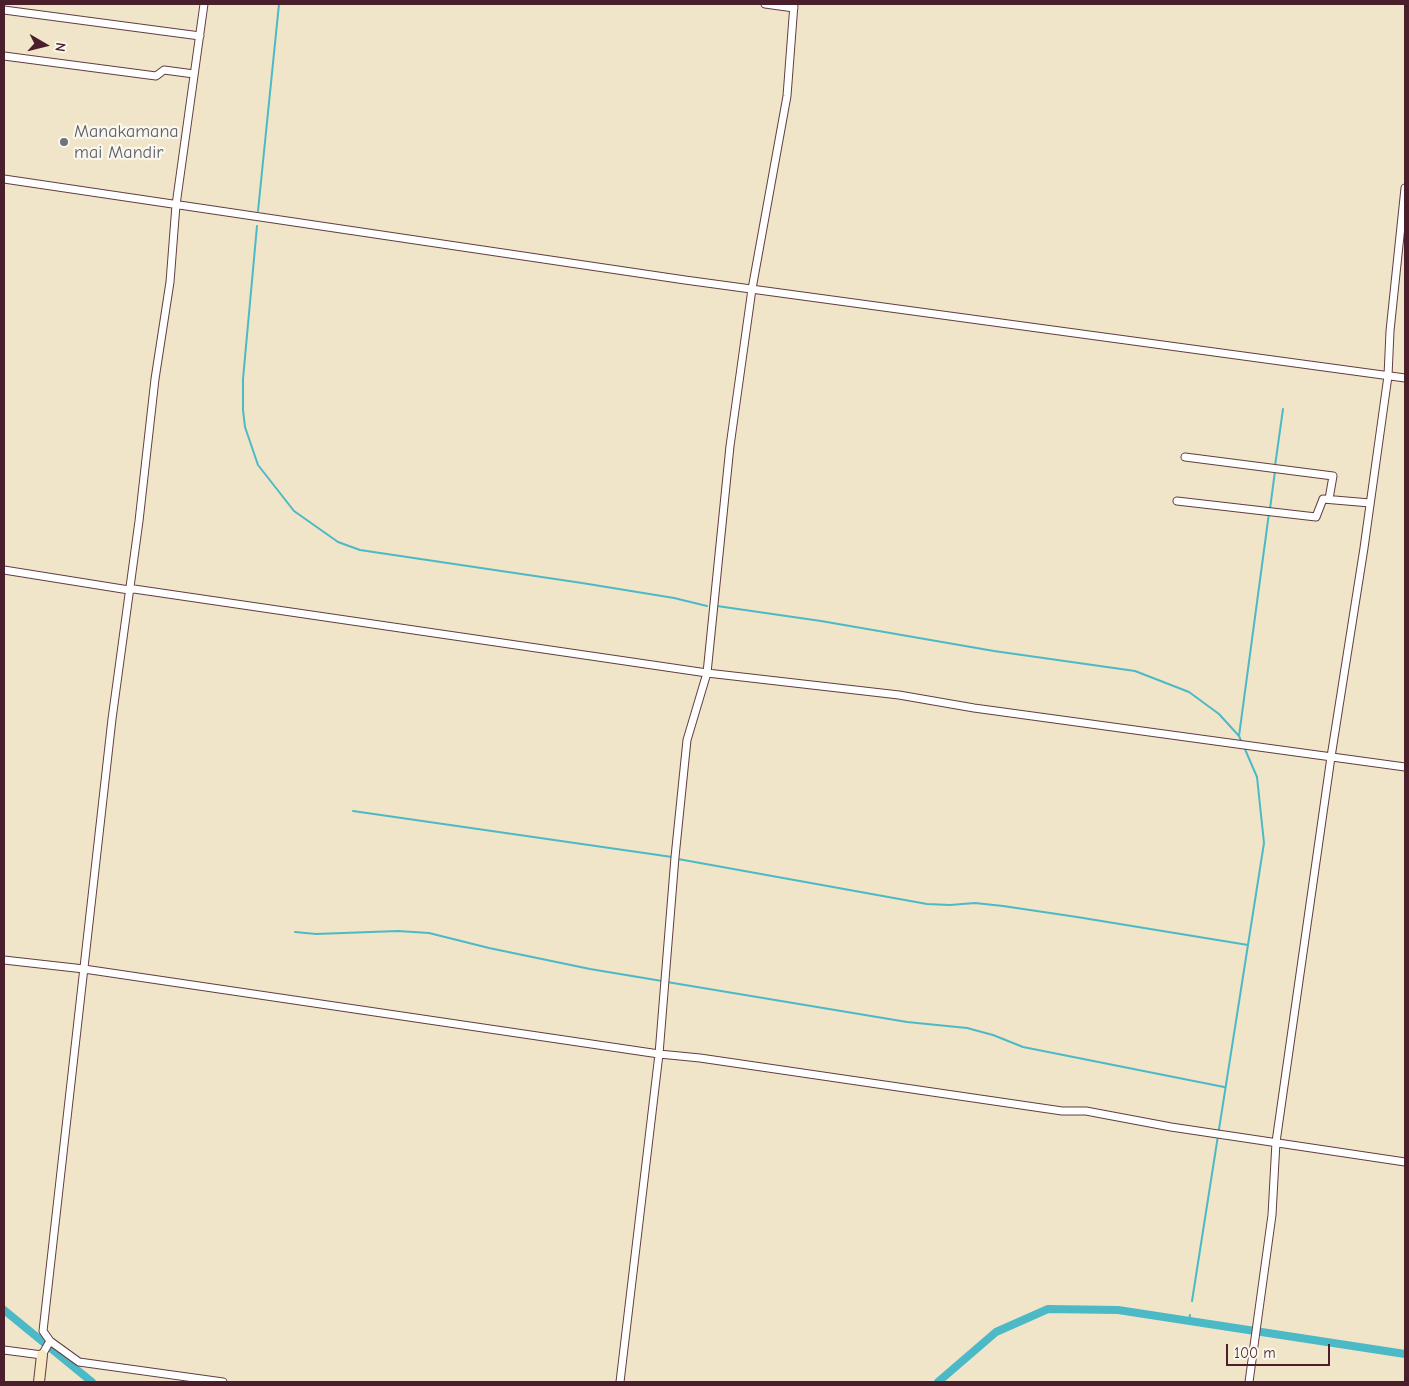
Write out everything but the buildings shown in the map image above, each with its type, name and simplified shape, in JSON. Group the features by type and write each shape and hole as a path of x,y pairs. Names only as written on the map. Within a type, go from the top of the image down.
{"street":[{"path":"204,4 176,205 170,282 155,379 129,590 43,1331 50,1341 79,1362 223,1382"},
{"path":"620,1382 659,1054 674,867 687,740 707,673 730,446 752,289 787,96 794,6 765,4"},
{"path":"4,10 200,36"},
{"path":"4,56 156,76 164,70 194,74"},
{"path":"4,179 752,289 1405,378"},
{"path":"1249,1382 1259,1322 1272,1216 1276,1142 1331,757 1355,614 1388,376 1390,331 1405,188"},
{"path":"1184,457 1333,476 1329,500"},
{"path":"1177,501 1316,517 1323,499 1370,503"},
{"path":"4,570 129,590 134,589 707,673 899,695 974,708 1405,767"},
{"path":"4,960 1062,1111 1086,1111 1212,1133 1405,1162"},
{"path":"39,1382 43,1353 50,1341"},
{"path":"4,1350 43,1353"}],"waterway":[{"path":"258,211 279,4"},
{"path":"257,226 243,379 245,427 258,465 294,511 338,542 360,550 582,583 674,598 707,606"},
{"path":"1275,466 1283,409"},
{"path":"1270,509 1275,471"},
{"path":"1239,736 1269,513"},
{"path":"717,606 821,621 994,651 1135,671 1189,692 1219,714 1239,736 1242,743"},
{"path":"1192,1301 1264,843 1257,777 1244,747"},
{"path":"353,811 672,857"},
{"path":"678,859 927,904 975,903 1003,906 1248,945"},
{"path":"295,932 316,934 398,931 429,933 489,948 590,969 662,981"},
{"path":"667,982 907,1022 967,1028 993,1035 1023,1047 1224,1087"},
{"path":"938,1382 996,1332 1048,1309 1118,1310 1405,1354"},
{"path":"4,1310 92,1382"},
{"path":"1189,1321 1190,1315"}],"place":[{"name":"Manakamana mai Mandir","path":"64,142"}]}
